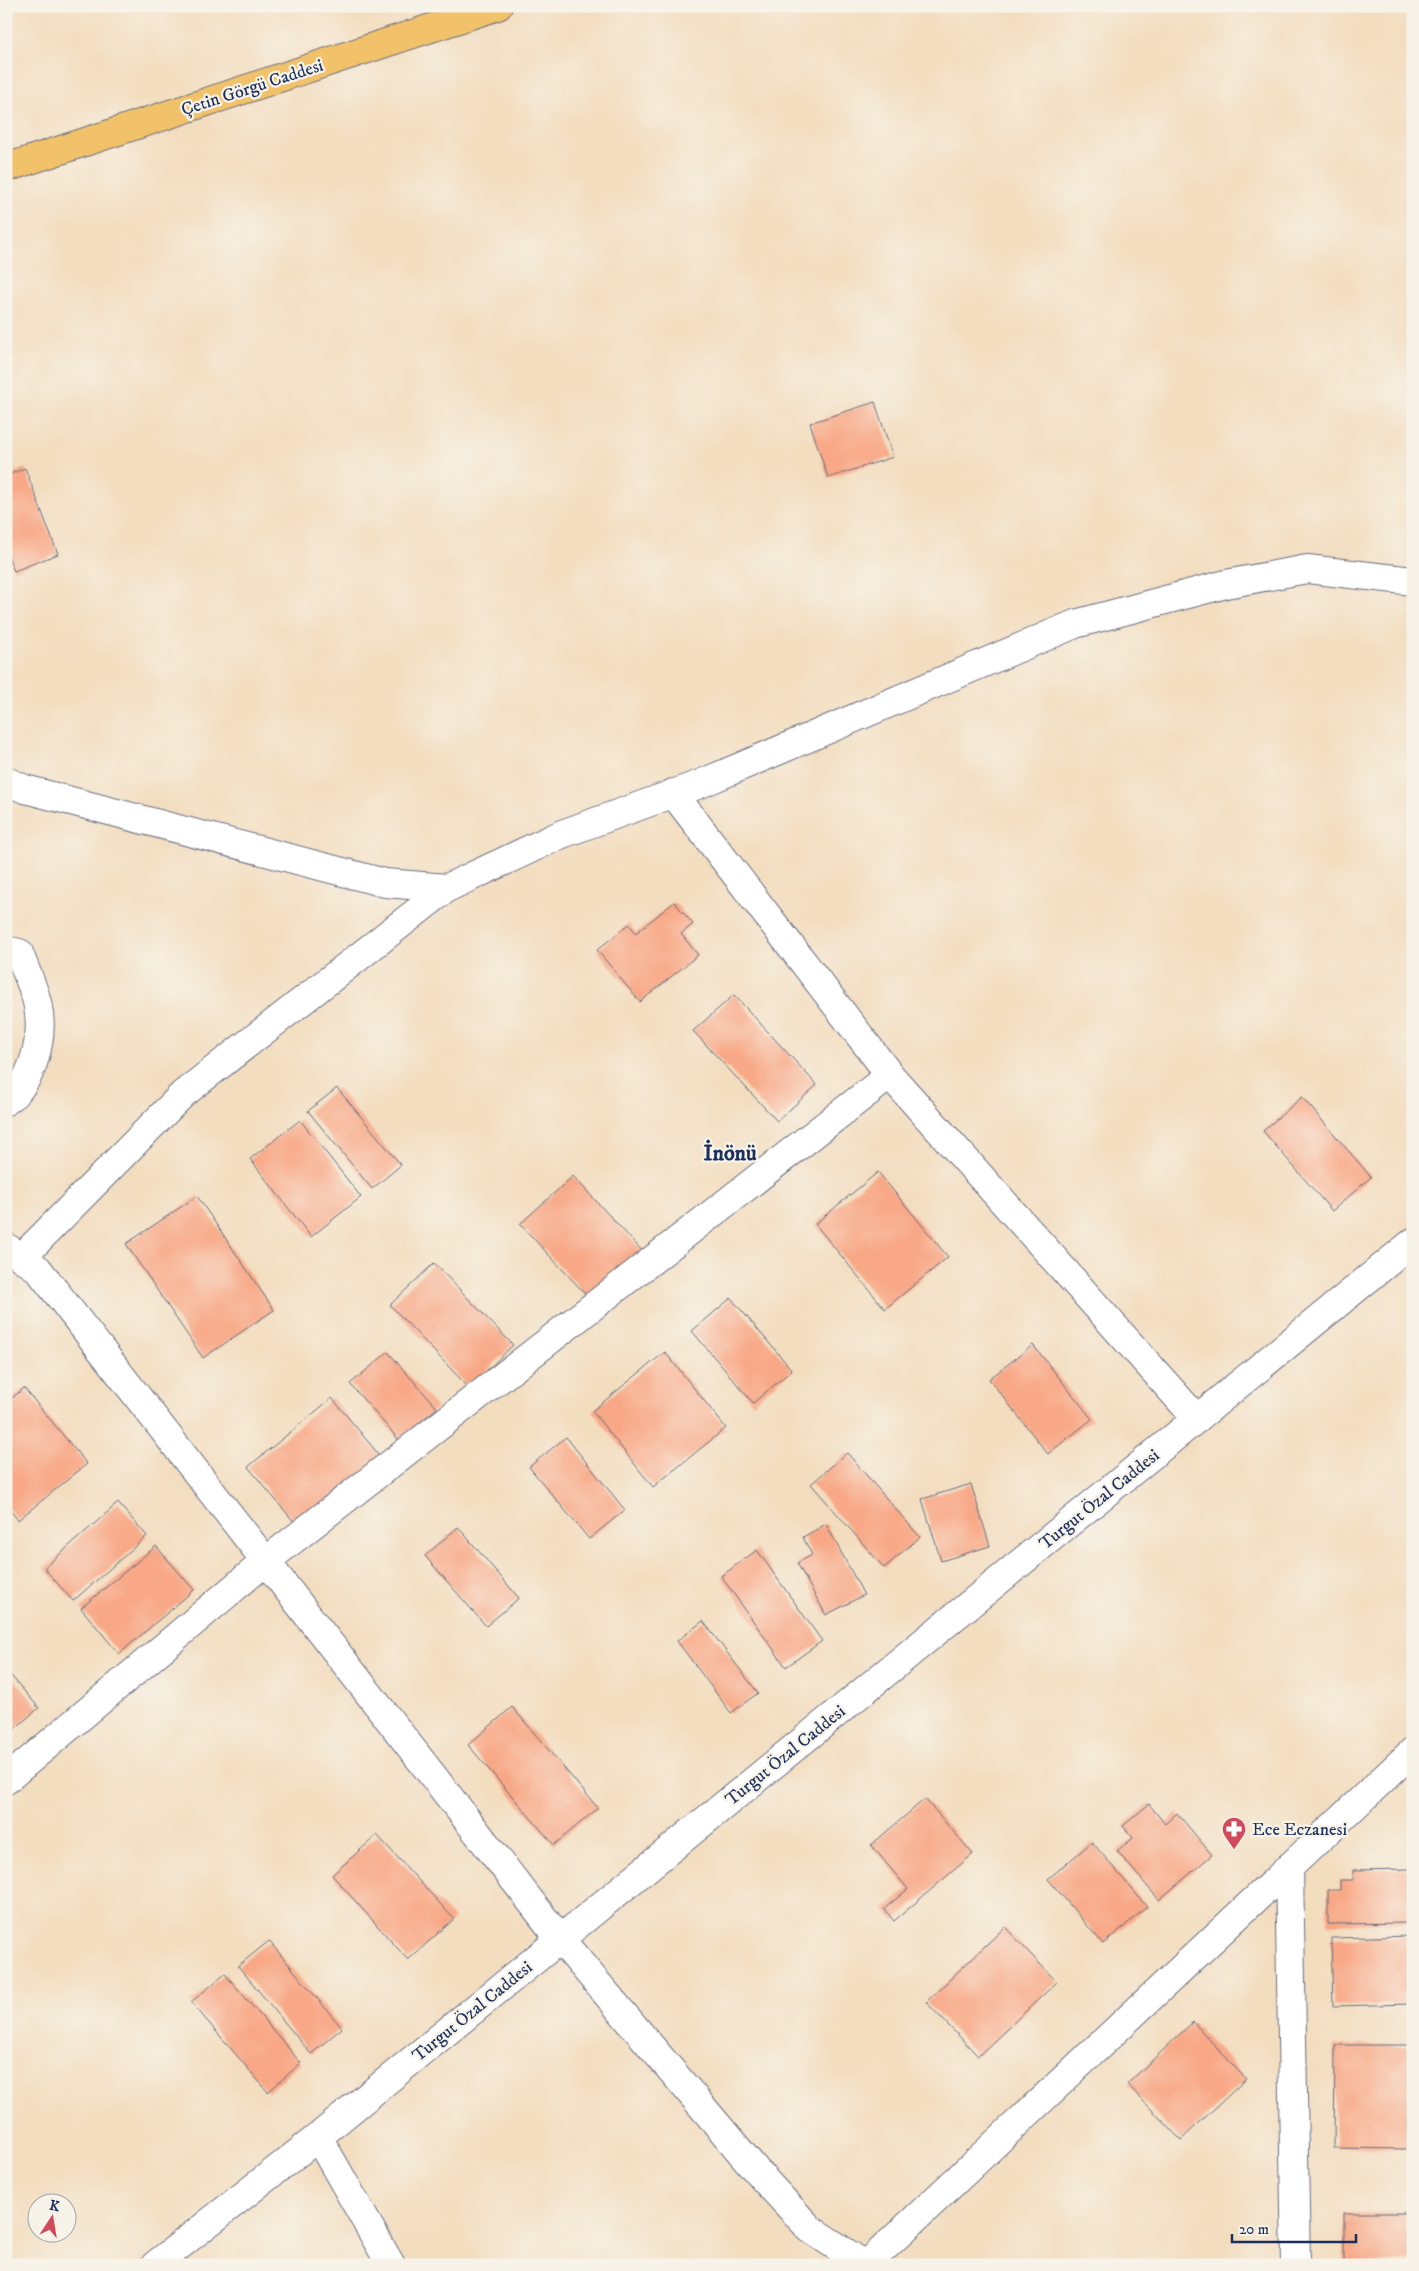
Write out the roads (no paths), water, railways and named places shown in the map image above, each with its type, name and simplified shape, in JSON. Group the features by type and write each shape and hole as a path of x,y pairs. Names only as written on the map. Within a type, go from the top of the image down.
{"main road":[{"name":"Çetin Görgü Caddesi","path":"6,168 498,6"}],"street":[{"path":"1413,581 1307,569 1226,584 1075,624 700,784 562,834 447,888 183,1094 14,1252 38,1269 560,1939 760,2174 810,2229 865,2265 1413,1751"},
{"path":"6,781 25,788 385,883 447,888"},
{"path":"673,793 890,1074 1197,1418"},
{"path":"6,950 19,953 38,1008 38,1052 22,1086 6,1101"},
{"path":"6,1780 266,1561 890,1074"},
{"name":"Turgut Özal Caddesi","path":"155,2265 318,2137 1413,1242"},
{"path":"1289,1867 1296,2265"},
{"path":"318,2137 391,2265"}],"place":[{"name":"Ece Eczanesi","path":"1234,1850"}],"district":[{"name":"İnönü","path":"730,1152"}]}
